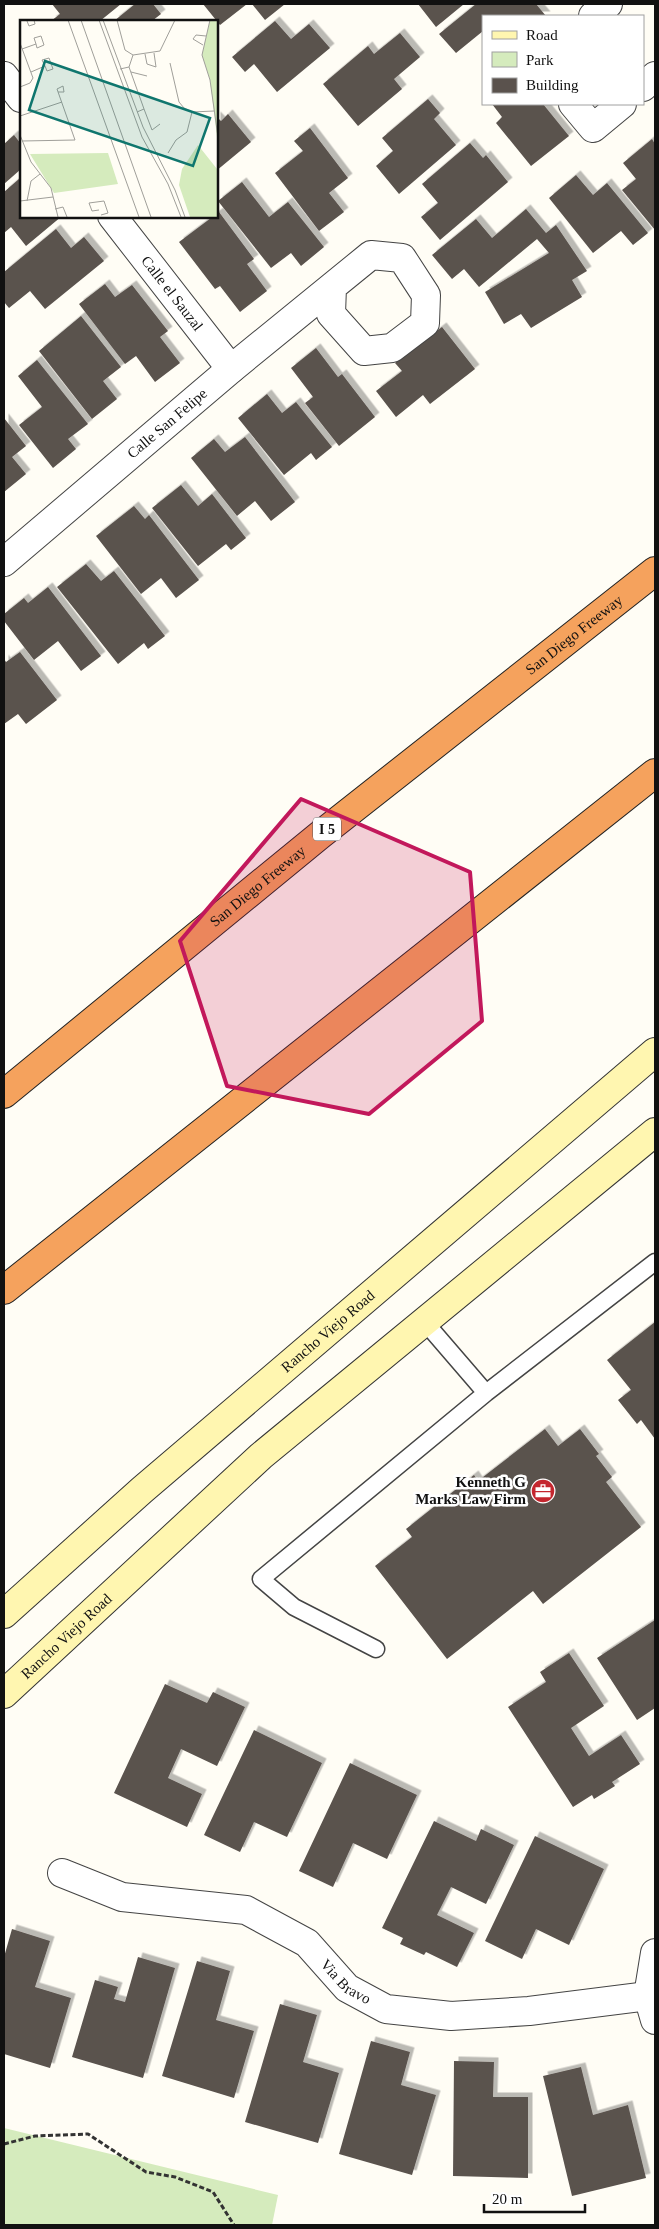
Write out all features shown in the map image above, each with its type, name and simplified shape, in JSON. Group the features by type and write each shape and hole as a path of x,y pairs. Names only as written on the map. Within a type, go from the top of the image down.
{"highway":[{"name":"San Diego Freeway","path":"4,1094 320,835 655,571"},
{"path":"4,1290 655,773"}],"main road":[{"name":"Rancho Viejo Road","path":"4,1614 142,1490 655,1052"},
{"name":"Rancho Viejo Road","path":"4,1694 261,1456 655,1132"}],"street":[{"path":"581,4 591,15"},
{"path":"593,15 608,4"},
{"path":"4,76 20,97"},
{"path":"644,86 655,76"},
{"path":"574,105 593,128 621,105"},
{"name":"Calle el Sauzal","path":"114,218 231,369"},
{"name":"Calle San Felipe","path":"4,562 231,369 332,287"},
{"name":"Via Bravo","path":"62,1873 122,1897 246,1910 307,1943 347,1988 386,2009 451,2016 529,2011 652,2008"},
{"path":"652,2008 655,1953"}],"lane":[{"path":"376,1649 294,1607 262,1579 486,1393 655,1262"},
{"path":"424,1321 486,1393"}],"path":[{"path":"4,2144 35,2136 88,2134 146,2172 175,2177 213,2192 234,2225"}],"highlighted area":[{"path":"301,799 470,872 482,1021 369,1114 227,1086 180,941"}],"green space":[{"path":"4,2128 278,2195 272,2225 4,2225"}],"building":[{"path":"52,4 121,4 101,20 52,20 60,14"},
{"path":"135,4 153,4 161,14 153,20 115,20"},
{"path":"203,4 247,4 220,25 218,20"},
{"path":"252,4 285,4 265,20"},
{"path":"418,4 464,4 436,27"},
{"path":"476,4 536,4 545,15 482,15 482,32 456,53 439,34"},
{"path":"275,21 291,39 309,24 330,48 277,92 254,64 245,72 232,57"},
{"path":"400,33 420,57 394,79 402,89 358,126 323,84 368,46 374,54"},
{"path":"428,99 440,113 434,119 456,145 399,194 376,166 393,151 382,138"},
{"path":"493,105 544,105 569,136 531,166 496,123 502,117"},
{"path":"228,114 251,142 218,169 218,118 221,121"},
{"path":"310,128 348,178 329,193 344,212 319,231 275,173 303,151 294,141"},
{"path":"14,135 20,143 20,170 4,184 4,144"},
{"path":"652,139 655,144 655,230 622,190 636,179 623,163"},
{"path":"470,143 483,158 486,155 508,182 440,240 421,217 438,203 422,184"},
{"path":"576,175 593,195 607,183 648,233 633,245 621,231 593,253 549,198"},
{"path":"19,179 20,218 60,218 26,246 11,227 4,233 4,192"},
{"path":"242,182 269,217 288,202 324,247 301,266 291,253 271,268 218,201"},
{"path":"526,209 546,233 556,225 587,271 572,280 582,297 531,328 521,314 504,324 485,292 549,253 537,239 479,287 464,269 452,279 432,255 476,219 492,238"},
{"path":"218,213 254,259 247,264 267,291 240,312 220,286 215,289 179,242 211,218 218,218"},
{"path":"56,229 71,248 84,237 104,261 45,309 30,291 9,308 4,302 4,272"},
{"path":"105,284 115,297 132,285 168,331 160,337 180,363 155,382 136,356 125,364 79,304"},
{"path":"81,316 121,367 103,381 117,399 92,419 39,351"},
{"path":"442,327 475,369 430,404 423,395 396,417 376,391 402,371 395,363"},
{"path":"316,348 338,377 342,374 375,417 339,446 305,403 313,397 291,368"},
{"path":"37,360 88,424 68,439 76,449 53,468 19,425 42,407 18,376"},
{"path":"267,394 282,413 296,402 332,447 316,460 311,453 284,475 238,418"},
{"path":"4,418 26,446 12,457 26,474 4,492"},
{"path":"245,437 295,502 271,521 255,501 237,516 191,458 214,439 225,452"},
{"path":"181,485 198,506 212,494 246,538 231,550 226,544 198,566 152,508"},
{"path":"134,506 145,519 149,515 199,580 176,598 161,578 141,594 96,536"},
{"path":"86,564 101,581 114,571 165,636 148,649 144,643 118,664 57,587"},
{"path":"48,587 101,656 81,671 58,641 34,660 4,621 4,614 24,598 28,603"},
{"path":"20,652 57,700 26,724 18,714 4,724 4,659 6,662"},
{"path":"655,1322 655,1439 641,1420 637,1424 618,1400 631,1390 607,1360"},
{"path":"545,1429 558,1446 580,1429 599,1454 596,1456 612,1477 606,1482 641,1527 543,1604 533,1591 447,1659 375,1566 412,1537 406,1529 474,1475 478,1481"},
{"path":"655,1620 655,1708 637,1720 597,1658"},
{"path":"569,1653 604,1706 571,1728 589,1756 621,1735 640,1764 612,1782 615,1786 594,1799 592,1795 573,1807 508,1707 546,1682 540,1672"},
{"path":"165,1684 207,1703 213,1692 245,1707 217,1766 181,1749 168,1778 202,1794 187,1827 114,1793"},
{"path":"254,1730 322,1763 287,1837 254,1822 240,1852 204,1835"},
{"path":"350,1763 417,1795 387,1859 353,1843 333,1887 299,1871"},
{"path":"434,1821 476,1841 481,1829 514,1845 486,1904 451,1887 437,1915 474,1933 457,1967 426,1952 424,1955 400,1944 403,1938 382,1928"},
{"path":"535,1836 604,1869 569,1945 536,1929 522,1959 485,1941"},
{"path":"12,1929 50,1941 35,1987 71,1998 50,2068 4,2054 4,1957"},
{"path":"138,1957 175,1968 143,2078 72,2057 95,1980 118,1987 114,1999 125,2002"},
{"path":"197,1961 230,1971 216,2020 254,2031 234,2098 162,2076"},
{"path":"280,2004 317,2015 303,2062 339,2073 318,2143 245,2122"},
{"path":"371,2041 410,2052 401,2085 436,2095 412,2175 339,2154"},
{"path":"454,2061 494,2062 493,2097 528,2097 528,2178 453,2176"},
{"path":"581,2067 593,2115 628,2105 646,2178 572,2196 543,2076"}],"place":[{"name":"Kenneth G Marks Law Firm","path":"543,1491"}]}
